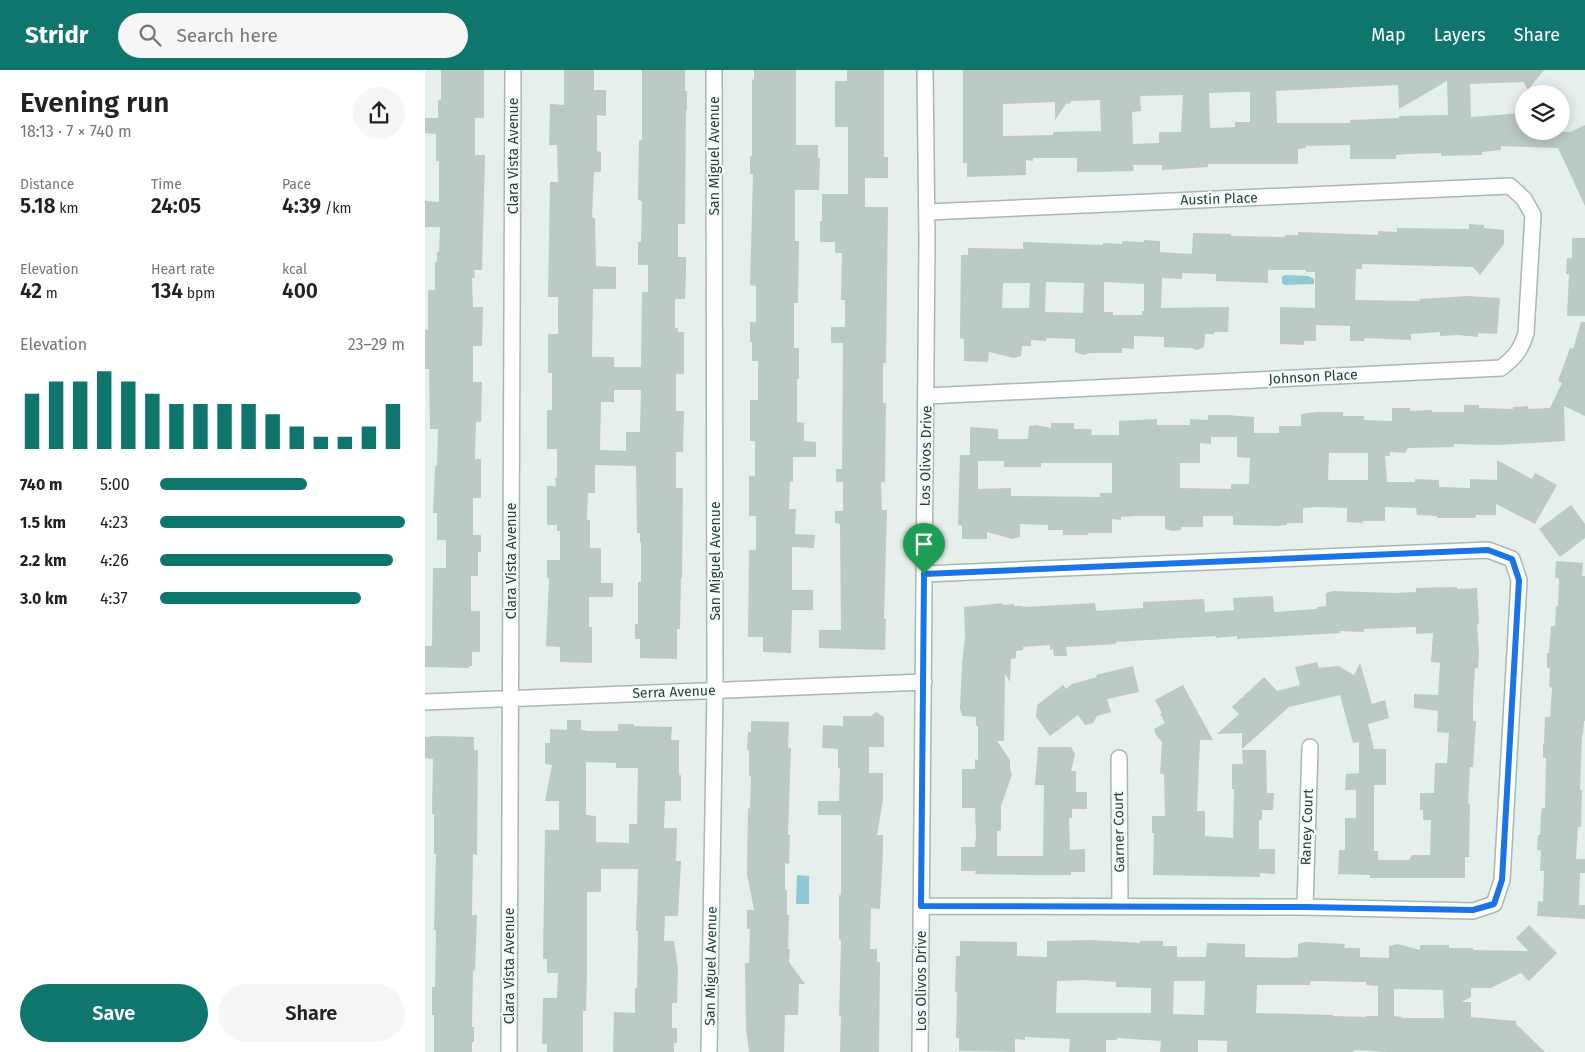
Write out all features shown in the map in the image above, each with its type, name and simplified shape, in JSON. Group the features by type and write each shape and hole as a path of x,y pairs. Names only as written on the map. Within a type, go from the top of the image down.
{"street":[{"name":"Clara Vista Avenue","path":"509,1052 513,70"},
{"name":"San Miguel Avenue","path":"709,1052 715,690 714,70"},
{"name":"Los Olivos Drive","path":"920,1052 928,212 925,70"},
{"name":"Austin Place","path":"928,212 1511,186"},
{"name":"Johnson Place","path":"927,396 1501,368 1512,360 1521,348 1526,333 1533,215 1524,199 1511,186"},
{"path":"921,906 1305,907 1473,910 1494,904 1502,880 1519,580 1512,559 1488,550 924,574"},
{"name":"Serra Avenue","path":"425,702 924,682"},
{"name":"Raney Court","path":"1305,907 1310,747"},
{"name":"Garner Court","path":"1119,758 1120,906"}],"water":[{"path":"1285,275 1308,276 1314,279 1314,284 1285,285 1282,283 1282,277"},
{"path":"797,875 809,876 809,904 796,904"}],"building":[{"path":"441,70 484,70 484,118 475,118 475,155 485,155 482,270 474,270 475,278 472,278 473,307 483,307 482,346 473,346 473,382 482,382 481,422 476,422 475,459 481,459 481,498 473,498 473,535 481,535 481,552 478,552 478,576 471,576 471,611 480,611 480,652 472,652 472,666 469,666 469,668 425,667 425,646 432,646 433,568 446,568 446,540 437,540 437,513 433,513 438,429 430,429 429,369 425,369 425,330 428,330 428,290 435,290 435,262 437,262 437,252 439,252 440,227 425,227 425,201 439,202 439,161 436,161 436,134 425,133 425,118 438,118 438,100 441,100"},
{"path":"564,70 594,70 594,90 606,90 606,116 597,115 597,151 601,152 601,172 594,172 592,216 595,218 596,266 616,267 616,289 593,289 592,357 614,357 614,367 641,367 642,292 648,292 648,265 638,265 638,242 641,242 642,201 638,200 639,140 642,140 642,70 685,70 687,110 685,224 678,224 678,257 686,257 685,299 675,299 675,328 678,328 678,332 684,332 684,374 676,374 676,411 684,411 683,452 676,452 676,488 683,488 682,578 680,629 677,629 677,659 640,658 640,639 635,639 635,624 638,624 638,582 641,582 641,542 640,533 637,533 636,466 595,465 595,493 588,493 587,520 590,520 590,548 601,548 601,583 613,583 613,597 589,597 589,627 592,627 592,663 560,662 560,647 546,646 549,578 547,578 547,560 560,560 560,531 557,531 557,525 547,525 547,486 556,486 555,478 557,478 557,449 547,449 547,410 552,410 552,373 548,373 548,334 558,334 558,297 548,297 550,182 558,182 557,145 549,145 550,104 564,105","holes":["614,390 641,390 640,432 626,432 626,451 600,450 601,402 614,402"]},
{"path":"754,70 796,70 796,145 818,145 818,158 820,158 819,190 795,190 795,241 799,241 798,303 794,303 794,348 799,348 797,422 804,423 804,441 816,442 816,457 793,457 793,482 790,481 789,509 796,509 795,534 815,535 814,548 792,547 792,590 813,590 813,610 792,610 791,653 763,652 763,637 748,637 749,550 756,550 756,516 749,516 749,476 755,476 755,441 750,441 750,400 758,400 758,361 752,361 752,342 750,342 750,322 756,322 756,286 750,285 753,174 750,174 750,156 752,156 752,79 754,80"},
{"path":"847,70 884,70 884,157 888,157 888,178 865,178 865,207 888,207 886,363 883,363 883,403 886,403 885,482 881,482 882,510 887,510 885,650 819,648 819,630 841,630 840,524 835,523 835,511 843,511 843,482 836,482 836,469 842,469 843,343 831,343 831,327 845,327 845,300 841,300 842,253 835,253 835,242 820,242 820,221 822,221 822,194 848,194 848,127 835,127 835,81 847,81"},
{"path":"963,70 1544,70 1532,85 1526,85 1524,82 1470,84 1471,117 1515,114 1515,140 1570,140 1570,132 1585,125 1585,206 1558,148 1501,146 1501,150 1482,152 1482,155 1441,156 1441,153 1408,154 1396,155 1396,159 1350,159 1350,145 1306,146 1306,148 1298,149 1298,164 1208,164 1208,167 1162,170 1162,165 1133,165 1134,171 1095,172 1077,172 1077,158 1033,158 1033,161 1026,160 1026,175 967,177 967,163 963,163","holes":["1447,81 1448,115 1399,116 1399,118 1350,120 1350,123 1277,123 1276,91 1398,85 1399,109","1250,92 1250,122 1235,122 1235,127 1210,128 1209,93","1183,95 1181,132 1159,132 1159,143 1133,144 1132,112 1141,111 1140,96","1100,100 1101,131 1053,132 1053,135 1003,136 1003,104 1055,102 1055,120 1066,104 1071,103 1071,101"]},
{"path":"1469,224 1484,225 1484,228 1504,230 1504,244 1480,275 1473,267 1362,264 1362,269 1356,269 1355,300 1420,301 1419,299 1468,296 1500,298 1497,334 1478,333 1478,337 1440,336 1440,332 1411,334 1411,340 1365,338 1364,341 1350,341 1350,326 1316,325 1316,341 1304,341 1304,345 1280,344 1280,307 1315,308 1315,272 1306,272 1306,270 1268,270 1268,283 1216,281 1216,274 1182,273 1182,279 1162,278 1161,308 1229,307 1228,332 1205,334 1204,347 1197,350 1164,347 1164,337 1134,336 1134,349 1122,348 1122,353 1090,353 1083,355 1075,352 1075,339 1046,338 1046,341 1031,340 1031,346 1022,346 1021,356 1014,358 989,352 988,362 964,361 964,339 960,338 961,255 968,255 968,248 1023,249 1023,242 1103,245 1103,243 1122,244 1122,241 1144,242 1144,240 1160,241 1160,252 1192,254 1193,233 1285,237 1285,235 1298,235 1298,232 1378,235 1378,231 1397,232 1397,228 1469,229","holes":["1046,282 1084,283 1083,313 1045,312","1104,282 1144,284 1144,311 1142,311 1142,315 1113,315 1113,312 1104,312","1003,283 1030,283 1029,308 1002,308"]},
{"path":"1572,238 1585,238 1585,316 1567,316 1569,274 1566,274 1567,258 1572,258"},
{"path":"1581,322 1585,322 1585,416 1564,406 1565,441 1499,445 1454,444 1454,447 1408,448 1405,453 1390,452 1390,456 1385,456 1387,482 1415,482 1415,479 1439,480 1439,487 1470,488 1470,479 1497,480 1497,460 1532,479 1535,473 1557,485 1535,524 1496,504 1496,515 1476,515 1475,518 1437,518 1437,516 1417,515 1416,508 1385,507 1385,521 1363,521 1363,523 1347,522 1347,508 1318,507 1303,508 1303,523 1287,523 1287,525 1281,526 1233,525 1233,516 1203,516 1203,527 1181,527 1181,530 1173,531 1165,529 1165,516 1135,516 1121,517 1121,520 1112,519 1112,533 1063,535 1063,530 1048,530 1048,525 1020,524 1020,537 1012,539 987,532 987,539 962,539 962,526 958,525 960,455 970,455 970,427 998,429 998,439 1028,439 1029,426 1036,425 1051,428 1051,423 1074,423 1074,429 1092,430 1091,435 1119,435 1119,421 1157,419 1157,425 1190,425 1190,419 1208,420 1208,415 1227,415 1254,417 1254,433 1279,433 1279,426 1301,426 1301,414 1317,412 1343,412 1343,416 1364,416 1364,420 1392,421 1392,408 1410,408 1410,411 1464,412 1464,405 1479,405 1479,408 1513,409 1513,407 1528,406 1528,409 1550,408 1562,383 1558,381 1570,348 1573,349","holes":["1211,437 1237,437 1237,457 1250,458 1249,484 1231,484 1231,489 1180,488 1180,463 1200,463 1200,443 1211,444","1329,453 1368,453 1368,480 1328,480","978,461 1004,461 1004,467 1041,467 1041,463 1112,463 1112,493 1100,493 1100,497 1011,496 1011,488 978,489"]},
{"path":"1571,505 1585,524 1585,538 1560,557 1539,529"},
{"path":"1556,561 1583,563 1582,576 1585,576 1585,721 1582,735 1581,827 1578,827 1576,859 1585,859 1585,873 1580,873 1579,905 1585,905 1585,919 1537,916 1538,901 1543,902 1544,871 1540,871 1541,850 1537,850 1542,808 1545,808 1546,758 1543,758 1543,744 1545,717 1550,717 1552,688 1549,686 1550,668 1547,668 1547,653 1549,653 1551,626 1555,626 1556,606 1558,606 1559,578 1555,578"},
{"path":"1457,587 1457,589 1477,588 1479,624 1477,624 1478,668 1475,668 1473,700 1473,721 1476,721 1473,767 1470,767 1468,804 1470,803 1469,857 1465,857 1465,878 1370,878 1370,875 1338,874 1339,850 1345,850 1345,818 1356,818 1356,790 1345,790 1346,774 1359,773 1359,742 1353,743 1340,695 1289,707 1242,749 1242,733 1217,734 1239,714 1232,707 1264,677 1277,691 1300,685 1295,667 1317,662 1319,668 1338,666 1354,675 1360,663 1372,704 1385,700 1389,718 1368,724 1374,749 1386,749 1386,785 1374,785 1374,851 1378,851 1378,860 1409,860 1412,855 1430,855 1431,820 1423,820 1423,810 1420,810 1420,793 1434,793 1435,763 1447,763 1449,733 1437,732 1438,711 1414,708 1414,694 1438,695 1440,663 1431,662 1433,633 1416,634 1416,627 1364,629 1364,632 1340,631 1340,633 1237,639 1237,636 1216,638 1216,636 1116,642 1116,644 1066,647 1067,656 1054,656 1053,649 1050,650 1050,645 1023,647 1023,650 1016,651 1016,658 1011,659 1010,682 1005,674 1004,741 997,741 1010,760 1012,775 1001,806 1001,831 997,831 997,856 1043,856 1044,785 1035,785 1038,747 1071,747 1075,754 1071,771 1076,771 1076,792 1087,792 1087,809 1072,809 1072,818 1069,818 1070,850 1085,849 1085,872 1071,872 1071,875 1033,875 975,874 976,871 961,871 961,847 975,847 976,837 975,808 962,808 962,769 975,769 975,759 978,760 978,726 976,726 976,717 962,716 960,708 965,637 964,607 1002,603 1003,605 1014,604 1014,606 1023,607 1095,603 1096,611 1143,608 1143,602 1204,599 1205,612 1234,610 1233,598 1273,596 1274,612 1317,609 1317,607 1326,606 1326,593 1333,591 1395,593 1416,592 1416,588"},
{"path":"1133,666 1139,692 1107,699 1111,712 1097,716 1093,723 1085,725 1078,715 1050,736 1036,717 1037,705 1063,685 1066,689 1072,684 1097,677 1096,675"},
{"path":"1183,685 1213,740 1200,740 1197,811 1205,811 1205,836 1233,838 1234,789 1232,789 1232,764 1243,764 1242,750 1266,750 1267,793 1274,793 1273,810 1262,810 1262,820 1259,820 1259,849 1275,849 1275,874 1260,873 1260,877 1153,875 1154,833 1152,833 1152,816 1165,816 1164,774 1160,774 1162,742 1154,729 1165,723 1155,700"},
{"path":"876,712 884,717 884,747 869,747 869,773 883,773 883,800 877,835 883,835 883,851 880,909 871,908 870,949 877,949 877,962 880,962 879,1052 840,1052 841,940 839,940 839,895 841,895 841,815 818,815 818,801 839,801 840,768 838,768 838,749 822,748 823,725 843,726 843,716 871,716"},
{"path":"567,720 581,720 581,730 585,731 618,731 618,724 672,727 671,740 679,740 681,801 665,801 664,828 677,828 676,861 681,861 678,916 665,916 664,941 674,941 678,969 677,1003 672,1003 672,1028 677,1028 677,1043 674,1043 674,1052 613,1052 614,1012 635,1013 638,869 601,869 601,892 587,892 587,977 586,1011 583,1011 583,1052 547,1052 547,1044 542,1044 543,998 557,998 558,973 547,973 547,959 543,959 545,830 559,830 559,801 545,801 552,765 545,764 545,743 550,743 550,729 567,730","holes":["586,762 616,763 616,768 638,768 637,824 629,824 629,843 596,842 596,816 586,814"]},
{"path":"751,721 789,722 788,748 791,748 788,835 790,835 789,864 785,863 785,890 787,890 787,915 789,915 788,949 790,949 789,962 805,984 799,984 798,1015 785,1015 784,1052 749,1052 746,1028 745,963 749,963 750,929 747,929 747,910 754,910 747,874 748,808 750,809 751,776 749,776 749,750 747,750 748,732 751,732"},
{"path":"425,737 474,737 474,750 478,750 477,855 473,854 472,915 477,915 475,971 473,970 472,1027 474,1027 474,1042 472,1042 472,1052 434,1052 432,987 435,987 436,854 434,854 434,814 432,814 433,759 425,758"},
{"path":"1529,925 1557,953 1529,981 1521,973 1491,988 1471,988 1471,997 1461,1002 1471,1002 1471,1017 1516,1021 1516,1024 1545,1052 1387,1052 1354,1050 1354,1052 1227,1052 1227,1041 1198,1040 1198,1052 1160,1052 1161,1041 1117,1038 1117,1040 1106,1040 1106,1052 1069,1052 1070,1039 1025,1037 1025,1040 1015,1039 1015,1052 959,1051 959,1038 956,1038 956,956 960,956 960,941 1017,942 1017,956 1047,957 1047,941 1092,940 1140,943 1140,941 1163,941 1163,946 1177,946 1177,957 1206,957 1207,943 1245,944 1245,957 1298,957 1298,944 1306,942 1345,944 1344,948 1360,948 1360,957 1389,958 1389,946 1398,944 1420,950 1420,945 1449,945 1449,948 1473,948 1473,950 1528,951 1516,938","holes":["1057,981 1116,982 1116,987 1151,988 1151,1013 1056,1013","1174,981 1205,981 1204,1015 1173,1014","1310,982 1366,982 1366,985 1378,986 1378,1016 1256,1013 1257,985 1310,985","1394,989 1443,990 1444,1018 1402,1018 1394,1016"]}],"route":[{"path":"1488,550 1512,559 1519,580 1502,880 1494,904 1473,910 1305,907 921,906 924,574 1488,550"}]}
